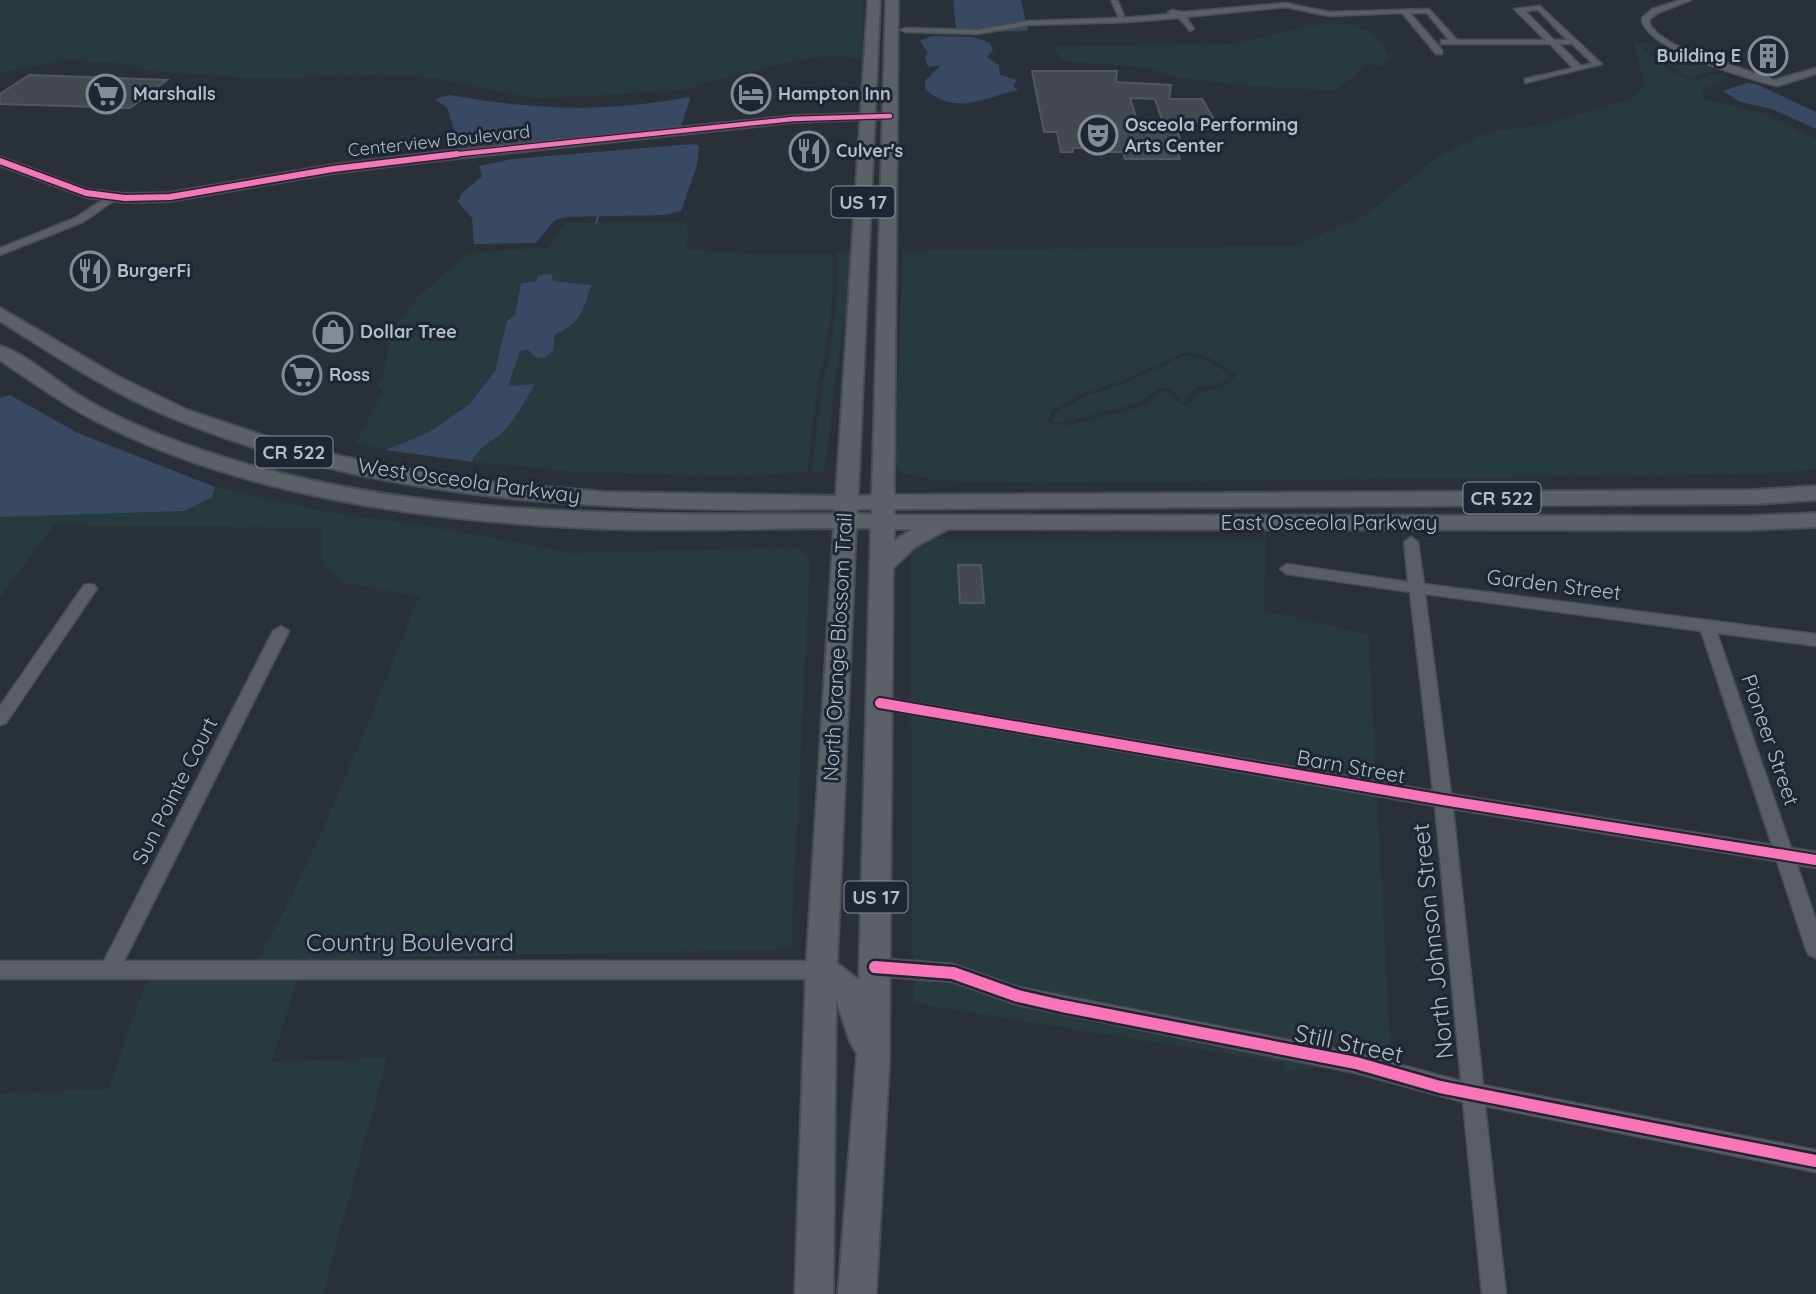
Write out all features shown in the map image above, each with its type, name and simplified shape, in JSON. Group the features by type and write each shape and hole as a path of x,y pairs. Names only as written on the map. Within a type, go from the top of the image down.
{"main road":[{"name":"North Orange Blossom Trail","path":"814,1294 821,970 874,0"},
{"name":"North Orange Blossom Trail","path":"857,1294 873,1066 892,0"},
{"path":"873,19 892,29"},
{"name":"West Osceola Parkway","path":"0,313 141,397 210,426 298,453 408,476 562,496 761,501 845,512"},
{"name":"West Osceola Parkway","path":"0,352 102,416 145,436 233,466 346,493 454,510 564,519 845,512"},
{"path":"761,501 799,495 820,487 848,460"},
{"name":"East Osceola Parkway","path":"884,512 1753,497 1816,493"},
{"name":"CR 522","path":"845,512 884,512"},
{"name":"East Osceola Parkway","path":"884,512 959,522 1747,523 1816,520"},
{"path":"882,566 898,548 913,537 959,522"},
{"path":"821,970 839,977 851,993 873,1066"}],"street":[{"path":"1688,0 1655,11 1646,18 1646,25 1655,36 1672,47 1778,83 1816,71"},
{"path":"1022,21 977,32 905,30 981,28 1022,21 1129,19 1285,5 1329,14 1429,11 1455,42"},
{"path":"1528,81 1579,69 1598,64 1540,8 1518,9 1579,69"},
{"path":"1141,9 1180,13"},
{"path":"1404,11 1439,52"},
{"path":"1180,13 1190,29"},
{"path":"1432,42 1574,42"},
{"name":"Centerview Boulevard","path":"0,172 65,198 160,203 195,200 335,171 720,130 890,122"},
{"name":"Centerview Boulevard","path":"0,161 70,189 109,200"},
{"path":"0,252 79,220 109,200"},
{"name":"North Johnson Street","path":"1411,542 1443,800 1494,1294"},
{"name":"Garden Street","path":"1287,569 1816,640"},
{"path":"0,719 89,589"},
{"name":"Pioneer Street","path":"1707,625 1816,948"},
{"name":"Sun Pointe Court","path":"109,971 281,631"},
{"name":"Barn Street","path":"880,704 1443,800 1816,860"},
{"name":"Still Street","path":"875,967 953,973 1018,996 1062,1006 1356,1063 1440,1087 1816,1161"},
{"name":"Country Boulevard","path":"0,970 821,970"}],"green space":[{"path":"0,0 863,0 862,59 840,56 801,60 697,85 688,90 536,99 433,78 378,75 254,79 143,70 129,64 67,60 0,73"},
{"path":"1342,23 1371,33 1390,58 1383,65 1366,65 1360,68 1355,76 1333,91 1240,85 1176,77 1146,68 1063,61 1053,46 1231,44 1319,24"},
{"path":"1634,36 1639,40 1636,42 1655,58 1686,79 1718,74 1730,77 1703,88 1703,99 1764,114 1816,139 1816,469 1779,473 1634,476 1039,483 939,481 902,473 895,462 903,251 1293,246 1365,216 1437,157 1489,132 1547,124 1634,97 1645,83 1635,51","holes":["1186,352 1210,358 1234,373 1235,377 1229,384 1195,395 1191,403 1185,406 1172,398 1169,392 1162,391 1144,406 1069,425 1052,425 1047,422 1052,410 1085,392 1122,381"]},
{"path":"1639,42 1665,48 1715,70 1690,78 1680,74"},
{"path":"686,222 689,235 686,249 759,254 832,254 830,317 818,380 807,472 735,477 569,471 472,462 478,452 508,426 534,385 508,386 520,351 553,350 555,334 576,321 583,309 591,285 553,281 552,274 521,283 515,315 507,321 495,371 470,404 429,432 386,450 356,443 383,392 377,385 386,367 388,340 394,327 405,317 417,298 464,256 472,252 548,248 564,225 569,223"},
{"path":"836,253 855,253 834,388 826,463 823,473 812,473 823,380 835,317"},
{"path":"1185,355 1207,360 1231,375 1222,381 1194,389 1184,403 1172,389 1159,388 1141,402 1066,422 1052,422 1055,412"},
{"path":"215,487 323,511 433,527 573,553 800,547 810,563 791,949 257,961 324,827 419,597 345,583 322,565 321,528 54,525 0,597 0,517 185,511 212,497"},
{"path":"1266,539 1264,610 1369,635 1376,782 911,702 910,546 919,540"},
{"path":"911,715 1377,796 1391,1060 1284,1071 1283,1063 913,1003"},
{"path":"298,979 272,1061 387,1058 323,1294 0,1294 0,1093 108,1089 147,980"}],"water":[{"path":"953,0 1021,0 1028,31 969,32 956,29"},
{"path":"932,36 973,37 990,43 993,50 987,57 999,65 1000,75 1017,80 1013,86 1018,90 960,104 938,98 926,90 925,81 941,65 928,67 925,57 928,53 920,41"},
{"path":"1747,83 1756,84 1816,112 1816,129 1772,109 1740,102 1723,91"},
{"path":"450,95 511,104 570,108 628,106 689,97 690,100 681,126 463,147 459,144 447,108 435,99"},
{"path":"693,144 699,146 697,165 681,211 665,215 565,217 554,221 536,243 474,244 472,218 458,202 461,194 482,176 479,166 513,159"},
{"path":"552,274 553,281 591,285 576,321 555,334 553,351 546,357 536,358 528,350 520,351 508,386 535,384 504,431 482,448 472,462 386,450 429,432 470,404 495,371 507,321 515,315 521,283 536,281 539,275"},
{"path":"10,395 78,433 215,487 212,497 185,511 0,517 0,398"}],"building":[{"path":"1032,71 1117,71 1116,82 1171,85 1169,99 1202,99 1215,121 1174,122 1185,152 1177,152 1180,159 1125,159 1123,152 1107,152 1105,148 1073,148 1073,152 1061,152 1057,132 1044,132","holes":["1130,98 1155,99 1165,129 1140,129"]},
{"path":"29,75 167,80 130,108 0,104 0,94"},
{"path":"958,565 981,565 984,603 960,603"}],"waterway":[{"path":"596,223 599,214"}],"cycle path":[{"path":"0,161 86,193 125,198 170,197 333,169 440,156 793,119 890,116"},
{"path":"880,703 1443,800 1816,860"},
{"path":"875,967 953,973 1018,996 1062,1006 1356,1063 1440,1087 1816,1161"}],"place":[{"name":"Building E","path":"1768,56"},
{"name":"Marshalls","path":"106,94"},
{"name":"Hampton Inn","path":"751,94"},
{"name":"Osceola Performing Arts Center","path":"1098,135"},
{"name":"Culver's","path":"809,151"},
{"name":"BurgerFi","path":"90,271"},
{"name":"Dollar Tree","path":"333,332"},
{"name":"Ross","path":"302,375"}]}
